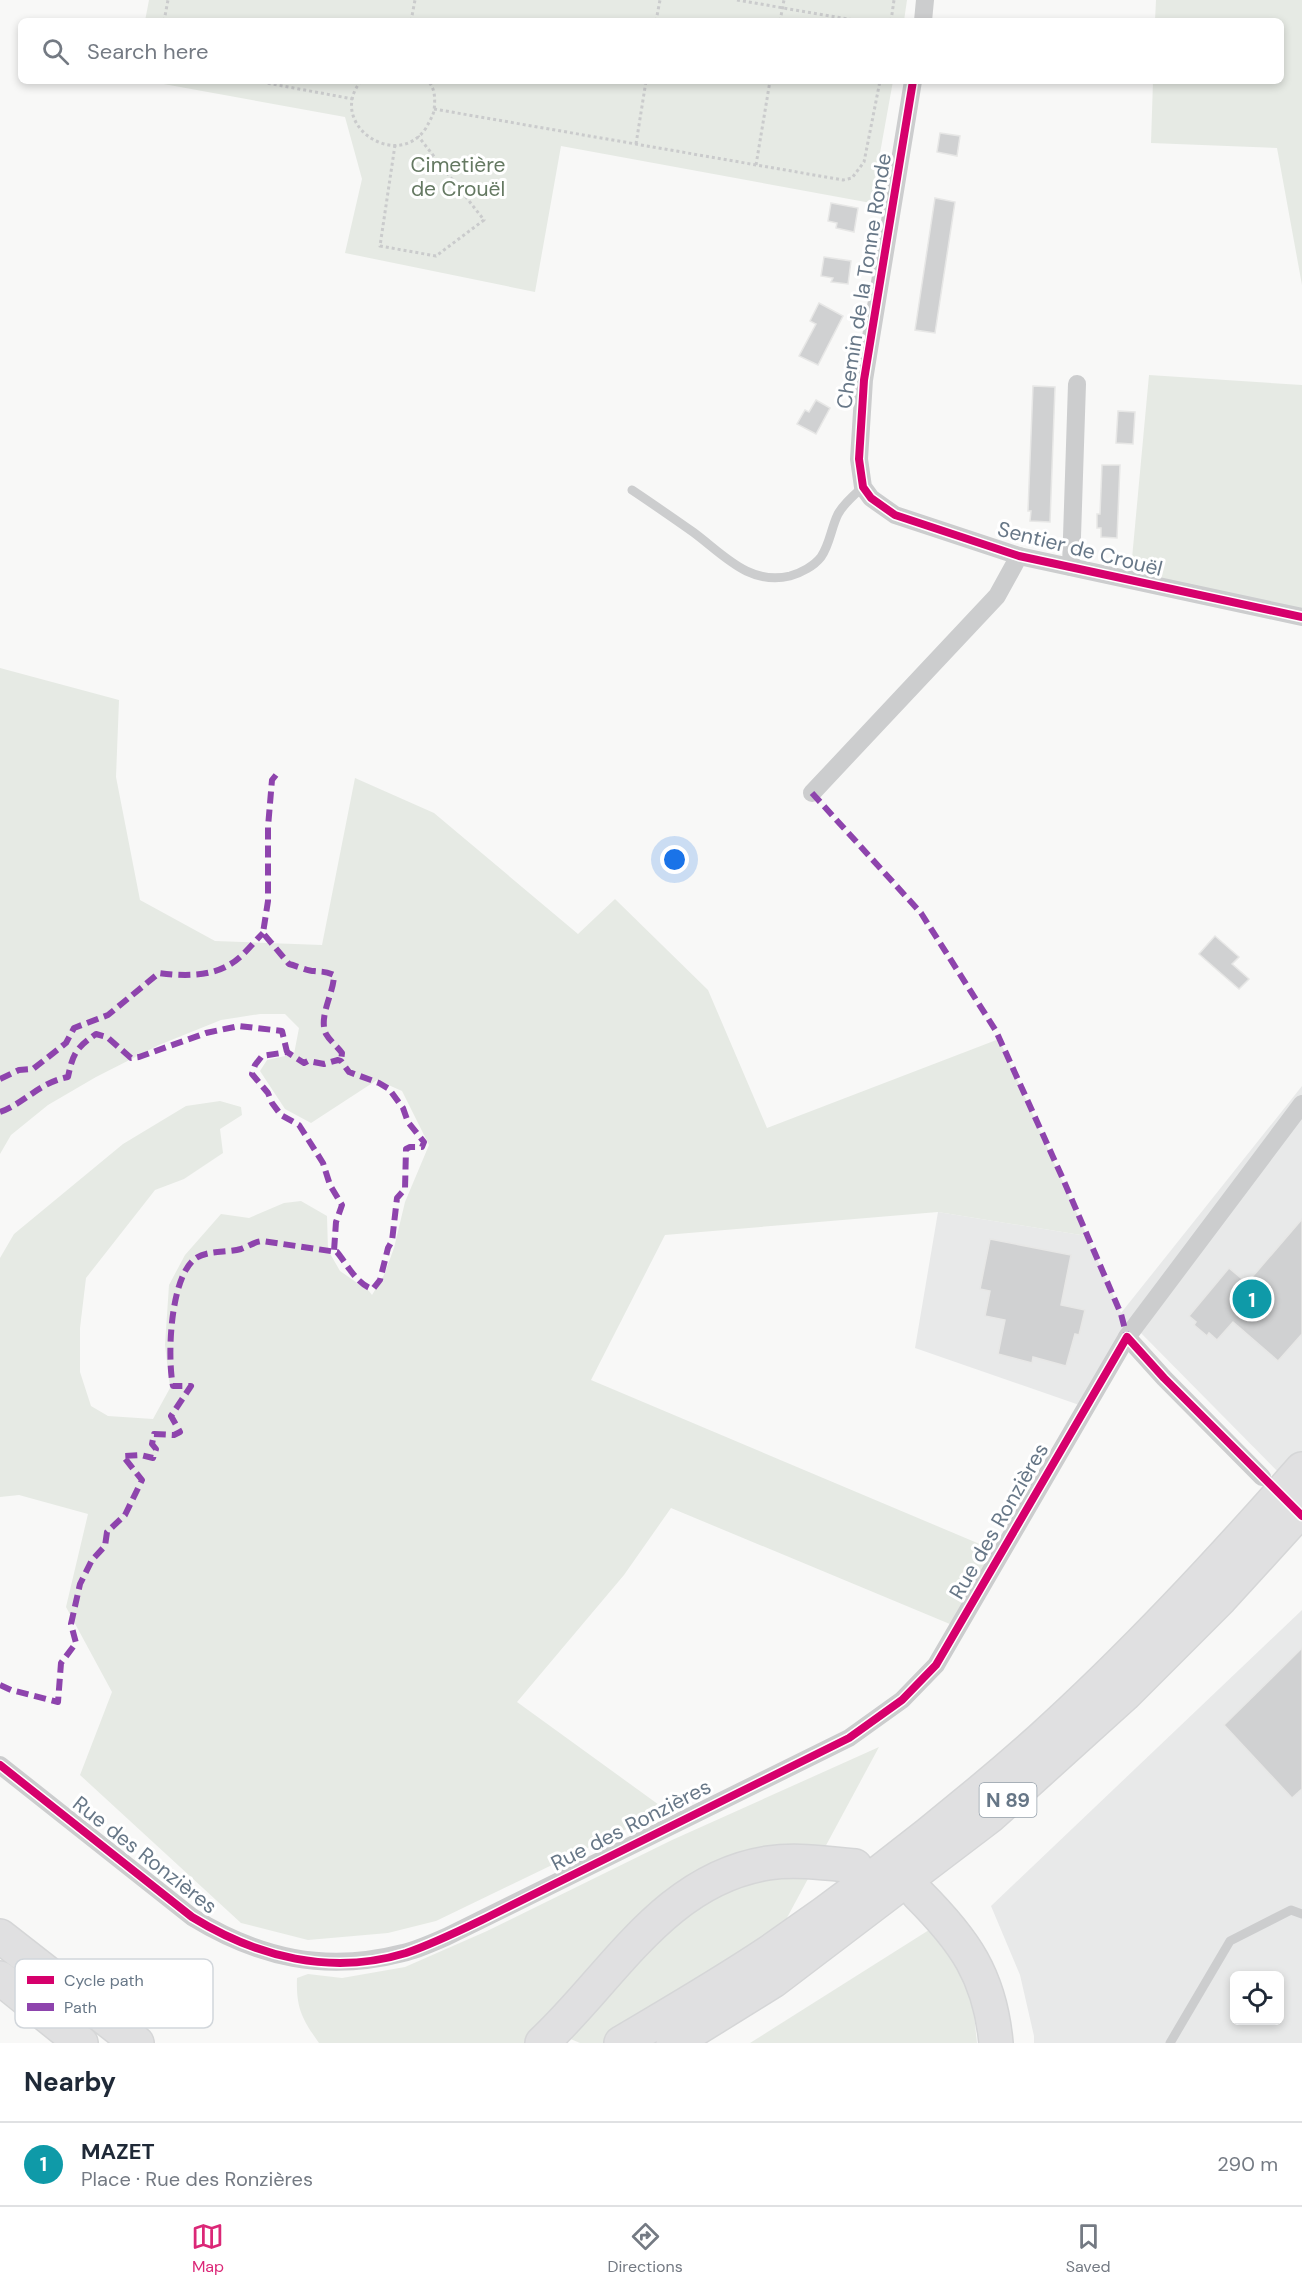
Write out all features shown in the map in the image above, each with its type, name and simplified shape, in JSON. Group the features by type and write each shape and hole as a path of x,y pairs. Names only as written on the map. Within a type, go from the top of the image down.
{"highway":[{"name":"N 89","path":"621,2043 768,1953 868,1880 972,1798 1040,1740 1106,1678 1175,1608 1302,1469"},
{"name":"N 89","path":"673,2043 773,1981 990,1816 1124,1695 1221,1598 1302,1509"},
{"path":"542,2043 616,1960 666,1910 697,1890 733,1872 768,1863 814,1861 855,1866"},
{"path":"918,1894 950,1926 981,1976 990,2006 996,2043"},
{"path":"0,1936 29,1959"},
{"path":"0,1978 15,1990"},
{"path":"62,2028 81,2043"},
{"path":"118,2028 137,2043"}],"street":[{"path":"922,18 925,0"},
{"name":"Chemin de la Tonne Ronde","path":"863,487 859,459 864,380 913,84"},
{"path":"1071,567 1077,384"},
{"name":"Sentier de Crouël","path":"863,487 871,498 895,514 1019,556 1302,617"},
{"path":"812,793 997,596 1019,556"},
{"name":"Rue des Ronzières","path":"0,1765 192,1917 220,1934 276,1956 314,1962 344,1963 405,1953 446,1937 849,1738 902,1700 936,1665 1127,1337 1302,1104"},
{"path":"1127,1337 1164,1378 1262,1477"}],"lane":[{"path":"632,490 695,533 726,560 756,576 777,579 801,573 820,558 830,540 838,514 850,498 863,487"},
{"path":"1170,2043 1230,1941 1291,1910 1302,1914"}],"path":[{"path":"165,18 168,0"},
{"path":"412,18 415,0"},
{"path":"657,18 660,0"},
{"path":"737,0 842,18"},
{"path":"781,18 784,0"},
{"path":"891,18 894,0"},
{"path":"272,84 353,99"},
{"path":"359,84 355,89 351,106 356,125 368,137 395,145 412,142 433,117 435,101 431,84"},
{"path":"636,144 646,84"},
{"path":"756,165 770,84"},
{"path":"434,109 843,180 852,178 864,162 879,84"},
{"path":"395,145 380,246 436,255 484,220 418,136"}],"shaded area":[{"path":"1302,1086 1302,1456 1283,1477 1137,1329 1088,1408 915,1348 938,1212 1087,1236 1121,1313"},
{"path":"1302,1610 1302,2043 1034,2043 1020,1975 991,1906"}],"green space":[{"path":"149,0 907,0 904,18 146,18"},
{"path":"1156,0 1302,0 1302,285 1277,148 1151,143 1153,84 1284,84 1284,18 1155,18"},
{"name":"Cimetière de Crouël","path":"164,84 892,84 871,203 561,146 535,292 345,253 362,179 345,117"},
{"path":"1149,375 1302,385 1302,617 1130,580"},
{"path":"0,668 119,700 116,777 140,900 215,941 322,945 355,778 434,813 578,934 615,899 708,990 767,1128 999,1039 1087,1236 938,1212 665,1235 591,1380 1001,1553 957,1627 671,1508 624,1575 517,1702 666,1810 436,1921 388,1933 308,1940 241,1923 80,1775 112,1692 66,1607 88,1514 19,1495 0,1497 0,1258 14,1234 123,1144 186,1106 220,1101 241,1107 242,1115 220,1129 223,1153 184,1179 155,1190 86,1278 80,1328 80,1372 91,1406 108,1416 153,1419 170,1388 165,1345 169,1285 185,1255 221,1214 249,1218 284,1203 301,1201 327,1216 328,1250 340,1271 372,1295 384,1275 394,1248 405,1202 429,1145 402,1091 377,1080 311,1123 285,1109 260,1071 267,1060 294,1054 299,1028 285,1014 260,1014 221,1020 159,1045 96,1077 48,1105 11,1135 0,1154"},
{"path":"879,1747 768,1953 620,2043 580,2043 554,2032 542,2043 319,2043 304,2020 299,2005 297,1978 308,1974 342,1978 405,1967 487,1931 672,1840"},
{"path":"929,1930 971,1986 977,2043 750,2043"}],"building":[{"path":"940,133 960,136 957,156 937,152"},
{"path":"935,198 955,202 935,333 915,330"},
{"path":"831,203 858,208 854,232 836,228 837,223 828,221"},
{"path":"824,257 851,261 848,284 831,282 833,278 821,276"},
{"path":"819,303 843,316 818,365 799,356 816,324 810,321"},
{"path":"1033,386 1055,387 1050,522 1030,521 1031,511 1028,511"},
{"path":"816,400 830,408 816,434 797,424 805,410 809,412"},
{"path":"1118,411 1135,412 1133,444 1116,443"},
{"path":"1102,465 1120,465 1117,538 1101,537 1101,528 1097,528 1097,514 1100,514"},
{"path":"1215,936 1239,957 1232,964 1249,979 1239,989 1199,954"},
{"path":"1302,1219 1302,1334 1278,1361 1233,1322 1217,1340 1209,1333 1207,1336 1194,1325 1196,1322 1189,1316 1229,1268 1247,1283"},
{"path":"990,1239 1071,1255 1061,1305 1085,1310 1079,1335 1075,1334 1066,1366 1033,1357 1032,1363 998,1354 1005,1320 985,1316 990,1291 980,1289"},
{"path":"1302,1648 1302,1789 1292,1798 1224,1725"}],"marked path":[{"path":"276,775 272,780 268,827 268,901 263,933 289,964 334,975 324,1027 328,1037 342,1053 341,1061"},
{"path":"812,793 921,913 996,1031 1121,1314 1127,1337"},
{"path":"0,1079 19,1070 33,1069 66,1043 74,1028 108,1015 159,973 195,975 221,969 238,958 263,933"},
{"path":"0,1112 49,1083 68,1077 76,1052 96,1034 107,1037 131,1058 206,1033 239,1026 282,1031 287,1052 262,1056 252,1074 268,1093 281,1115 299,1125 323,1163 330,1185 342,1205 336,1222 334,1251"},
{"path":"0,1685 58,1702 61,1663 76,1643 71,1624 80,1584 92,1560 105,1546 107,1532 125,1515 142,1480 123,1456 141,1455 153,1458 156,1449 152,1444 154,1434 174,1435 180,1432 171,1416 191,1386 173,1386 170,1356 172,1318 187,1267 201,1255 241,1249 262,1241 337,1252 357,1279 367,1287 373,1289 380,1280 392,1241 397,1198 405,1189 406,1149 422,1147 424,1142 408,1122 403,1108 389,1089 349,1072 341,1061 324,1064 308,1061 304,1063 287,1052"}],"cycle path":[{"path":"913,84 864,380 859,459 863,487 871,498 895,515 1019,556 1302,617"},
{"path":"0,1765 192,1917 217,1931 242,1943 295,1959 350,1963 378,1960 406,1953 449,1936 849,1738 902,1700 936,1665 1127,1337 1164,1378 1302,1516"}],"place":[{"name":"MAZET","path":"1252,1299"}]}
